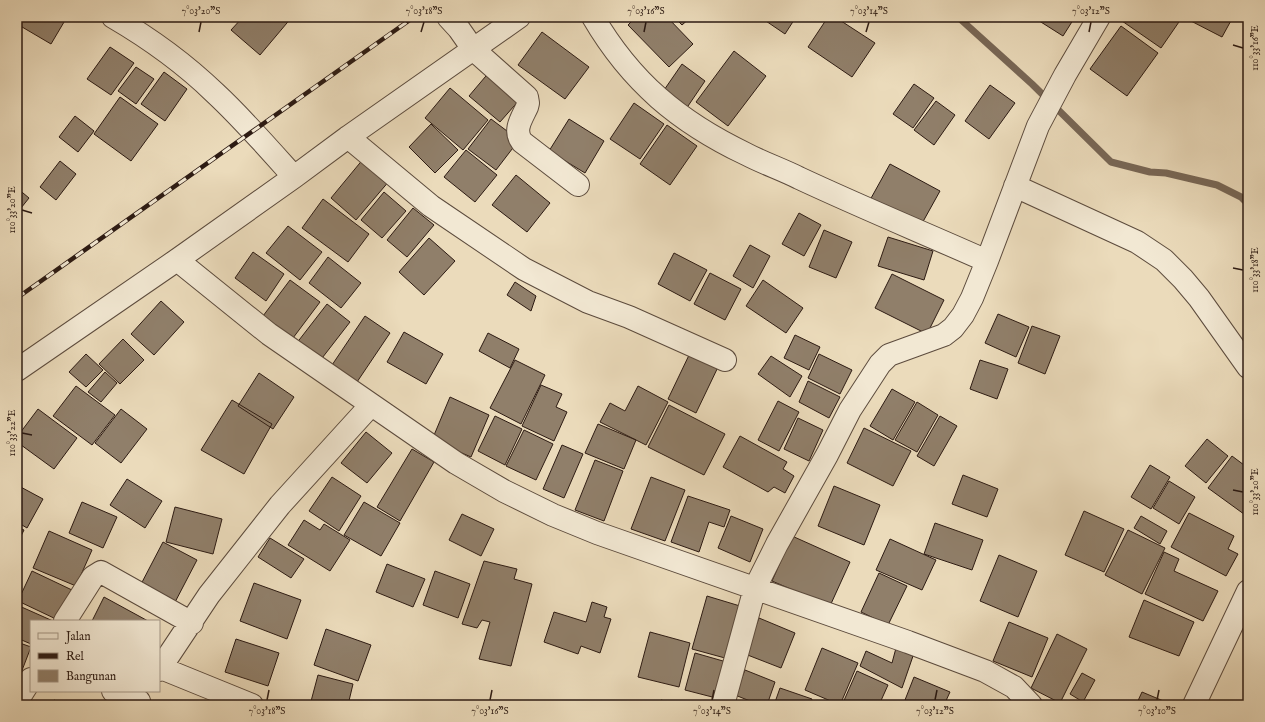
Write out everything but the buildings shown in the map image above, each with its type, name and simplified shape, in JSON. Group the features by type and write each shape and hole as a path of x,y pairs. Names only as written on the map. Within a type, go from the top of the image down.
{"street":[{"path":"113,17 168,53 215,93 294,177"},
{"path":"448,17 459,28 473,49 527,97 527,107 518,129 518,136 522,142 578,185"},
{"path":"17,370 177,260 348,137 519,17"},
{"path":"593,17 603,34 626,66 651,92 705,133 746,154 840,197 987,261"},
{"path":"723,705 755,588 777,544 827,455 850,410 880,364 889,355 944,335 964,316 987,261 1038,126 1065,75 1099,17"},
{"path":"348,137 431,206 524,269 588,302 629,317 725,360"},
{"path":"1015,186 1137,242 1164,260 1199,298 1248,367"},
{"path":"177,260 269,334 456,463 504,491 553,515 596,532 908,642 985,671 1014,687 1031,705"},
{"path":"252,705 160,669 192,623 209,595 280,505 371,405"},
{"path":"66,620 93,577 101,572 192,623"},
{"path":"1194,705 1248,590"},
{"path":"17,701 30,681"},
{"path":"116,692 140,699"}],"waterway":[{"path":"958,17 1032,84 1111,162 1150,172 1166,173 1217,185 1241,197 1248,204"}],"railway":[{"path":"17,298 414,17"}]}
